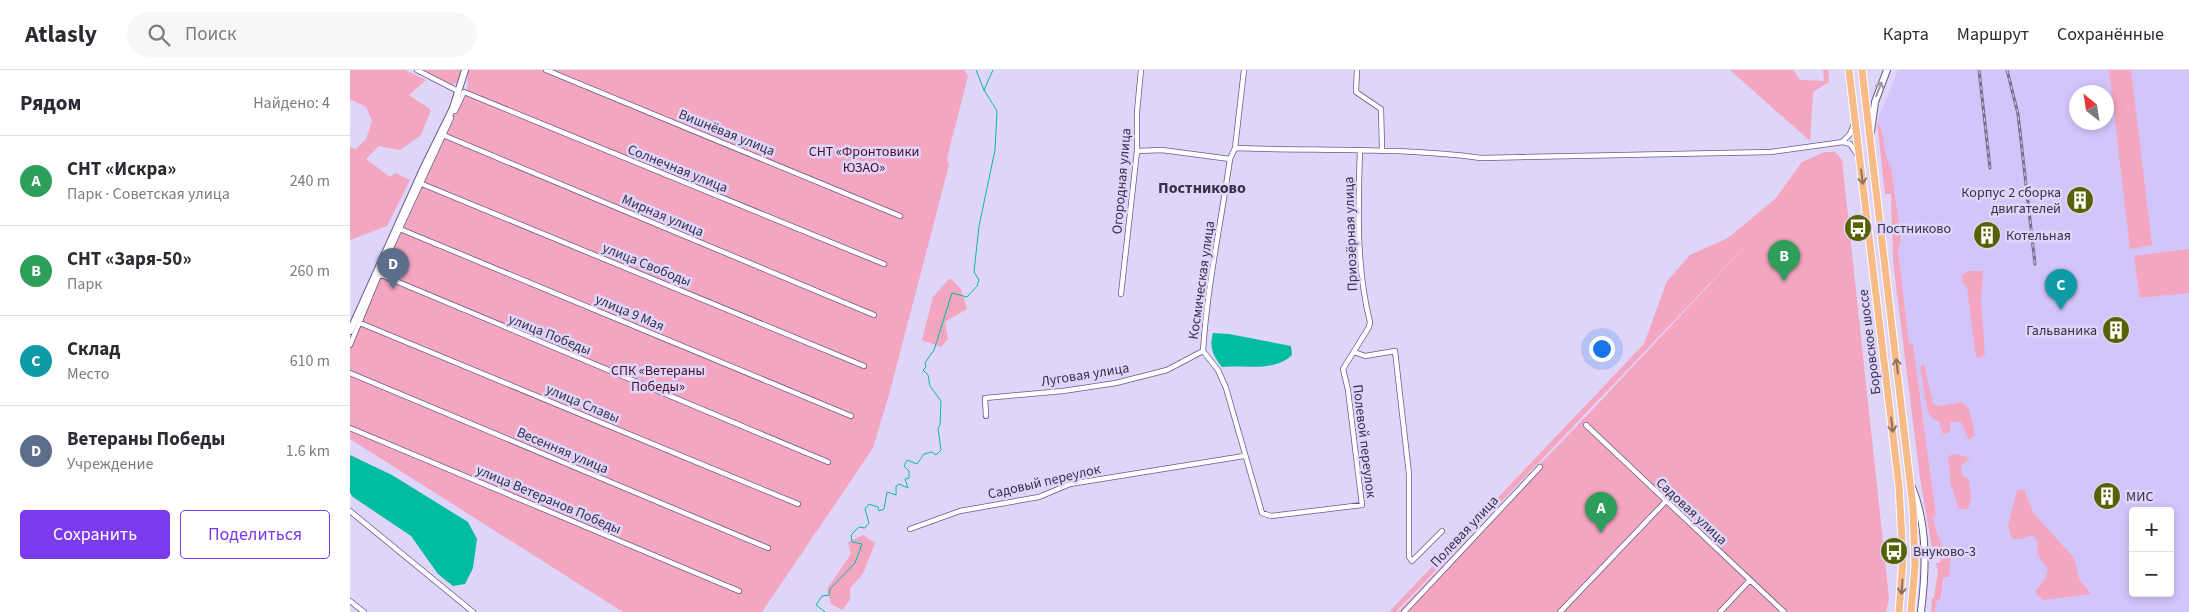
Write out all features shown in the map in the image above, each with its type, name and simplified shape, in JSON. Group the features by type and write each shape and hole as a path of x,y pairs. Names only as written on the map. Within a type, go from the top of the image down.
{"main road":[{"name":"Боровское шоссе","path":"1849,70 1899,486 1903,547 1899,612"},
{"name":"Боровское шоссе","path":"1862,70 1911,484 1915,566 1911,612"}],"street":[{"name":"Солнечная улица","path":"417,70 461,91 884,264"},
{"path":"350,331 422,184 461,91 465,70"},
{"name":"Вишнёвая улица","path":"546,70 900,216"},
{"name":"Огородная улица","path":"1121,294 1137,151 1141,70"},
{"name":"Космическая улица","path":"1244,70 1235,148 1230,159 1217,249 1208,294 1202,351 1218,370 1226,388 1244,456 1262,513"},
{"path":"1357,70 1356,92 1381,109 1382,149"},
{"path":"1870,142 1875,102 1887,70"},
{"path":"350,345 424,167 461,91"},
{"path":"1840,142 1850,134 1855,122"},
{"name":"Мирная улица","path":"443,135 874,316"},
{"path":"1235,148 1382,149 1443,153 1481,158 1658,156 1771,152 1840,142 1850,144 1859,157"},
{"path":"1137,151 1162,150 1230,159"},
{"name":"Приозёрная улица","path":"1343,369 1370,322 1363,294 1358,198 1360,150"},
{"name":"улица Свободы","path":"422,184 864,366"},
{"name":"улица 9 Мая","path":"400,229 851,416"},
{"name":"улица Победы","path":"378,274 828,462"},
{"name":"улица Славы","path":"360,323 798,504"},
{"name":"Луговая улица","path":"986,416 985,398 1063,391 1116,383 1167,370 1202,351"},
{"path":"1354,352 1365,356 1395,351 1409,474 1409,558 1412,561 1442,531"},
{"name":"Полевой переулок","path":"1262,513 1271,516 1362,505 1348,390 1343,369"},
{"name":"Весенняя улица","path":"350,373 768,548"},
{"name":"Садовая улица","path":"1586,425 1665,502 1784,612"},
{"name":"улица Ветеранов Победы","path":"350,428 739,591"},
{"name":"Садовый переулок","path":"910,528 960,511 1039,497 1070,484 1244,456"},
{"name":"Полевая улица","path":"1404,612 1540,467"},
{"path":"1911,484 1918,504 1924,546 1921,612"},
{"path":"1560,612 1665,502"},
{"path":"350,511 473,612"},
{"path":"1720,612 1750,580"},
{"path":"350,601 364,612"}],"shaded area":[{"path":"1898,70 2189,70 2189,612 1935,612 1937,599 1942,599 1943,577 1949,577 1951,548 1943,547 1933,517 1936,515 1913,344 1909,343 1898,250 1901,239 1891,166 1886,160 1882,129 1877,122"},
{"path":"1213,333 1229,334 1291,346 1292,355 1277,364 1268,366 1222,367 1213,351 1211,343"},
{"path":"350,455 392,475 468,522 477,539 473,568 465,584 453,586 438,574 411,536 353,497 350,493"}],"green space":[{"path":"350,70 405,70 426,80 409,95 431,110 421,135 400,150 379,146 366,159 390,177 395,173 410,180 387,226 350,240 350,147 356,149 366,139 372,121 366,107 350,99"},
{"path":"422,70 463,70 458,82 453,85"},
{"name":"СПК «Ветераны Победы»","path":"468,70 964,70 968,76 947,158 949,165 890,391 873,448 762,612 623,612 350,439 350,340 371,289 467,90"},
{"path":"1730,70 1793,70 1800,80 1824,81 1823,70 1828,70 1829,82 1813,92 1810,141"},
{"path":"2109,70 2131,70 2152,245 2130,249 2114,113 2114,85 2111,85"},
{"path":"1877,122 1891,166 1901,239 1898,250 1909,343 1913,344 1936,515 1933,517 1943,547 1952,549 1949,577 1943,577 1941,599 1937,600 1935,612 1931,612 1932,598 1934,598 1938,571 1936,563 1940,563 1941,551 1932,548 1920,478 1893,260 1891,194 1885,194"},
{"path":"1825,152 1835,152 1842,160 1889,598 1886,612 1398,612 1593,409 1756,235 1396,612 1389,612 1644,344 1667,281 1690,255 1728,238 1776,198 1802,162"},
{"path":"2189,249 2189,293 2140,298 2134,256"},
{"path":"1968,271 1983,271 1981,303 1985,355 1979,358 1976,357 1967,288 1961,276"},
{"path":"950,278 961,289 967,309 945,322 948,339 941,347 922,340 933,297"},
{"path":"1924,364 1933,404 1941,406 1962,402 1969,409 1975,435 1969,440 1961,422 1950,422 1950,432 1943,434 1939,422 1931,417 1927,409 1920,366"},
{"path":"1955,454 1970,458 1961,466 1962,475 1969,480 1971,498 1968,509 1959,509 1951,485 1948,456"},
{"path":"2024,490 2034,514 2074,558 2079,579 2091,594 2043,600 2035,592 2045,579 2048,570 2037,553 2038,542 2033,535 2012,539 2008,526 2017,491"},
{"path":"863,535 875,543 863,574 850,588 850,600 842,610 831,604 827,589 851,554 848,542"}],"waterway":[{"path":"825,612 816,605 822,596 829,595 830,589 855,563 862,544 852,542 851,535 859,527 865,528 869,523 865,509 869,504 878,507 879,511 884,509 887,492 896,495 896,486 899,484 908,488 905,479 909,478 909,471 904,466 907,460 917,464 924,454 932,452 936,455 941,450 938,428 940,425 941,401 930,386 928,375 923,370 926,367 925,363 934,350 952,293 967,297 977,286 979,280 974,272 979,226 995,150 997,111 984,90 976,70"},
{"path":"984,90 993,70"}],"railway":[{"path":"1979,70 1990,168"},
{"path":"2007,70 2018,114 2035,264"}],"place":[{"name":"Корпус 2 сборка двигателей","path":"2080,200"},
{"name":"Постниково","path":"1858,228"},
{"name":"Котельная","path":"1987,235"},
{"name":"СНТ «Заря-50»","path":"1784,281"},
{"name":"Ветераны Победы","path":"393,289"},
{"name":"Склад","path":"2061,310"},
{"name":"Гальваника","path":"2116,330"},
{"name":"МИС","path":"2107,496"},
{"name":"СНТ «Искра»","path":"1601,533"},
{"name":"Внуково-3","path":"1894,551"}],"district":[{"name":"Постниково","path":"1202,187"}],"park label":[{"name":"СНТ «Фронтовики ЮЗАО»","path":"864,159"}]}
